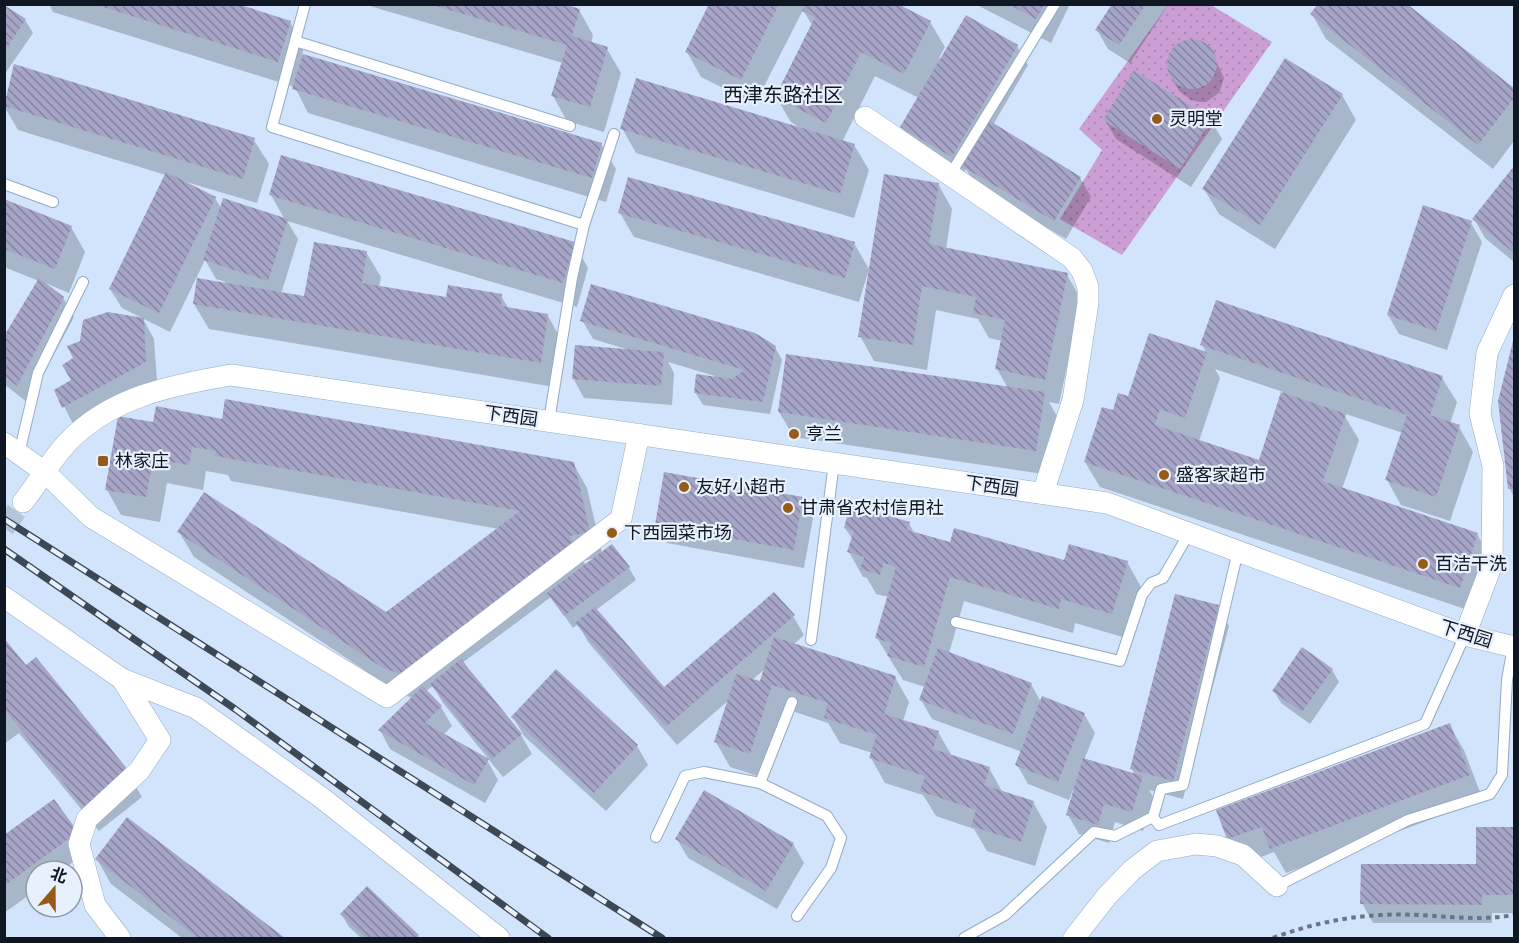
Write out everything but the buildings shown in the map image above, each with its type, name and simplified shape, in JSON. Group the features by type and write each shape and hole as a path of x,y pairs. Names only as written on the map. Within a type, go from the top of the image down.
{"street":[{"name":"下西园","path":"865,117 1072,258 1082,271 1088,287 1088,303 1073,400 1043,493"},
{"path":"1465,635 1492,564 1492,466 1480,414 1487,353 1515,295"},
{"name":"下西园","path":"23,502 66,444 96,416 174,384 231,375 1107,503 1188,535 1238,551 1465,635 1514,647"},
{"path":"12,449 46,473 91,517 387,697 621,519 639,434"},
{"path":"4,597 122,679 196,708 322,798 499,939"},
{"path":"120,939 95,905 78,844 87,819 139,771 160,740 122,679"},
{"path":"1074,939 1107,896 1132,870 1157,851 1196,844 1217,846 1243,855 1277,886"}],"lane":[{"path":"305,4 272,127 584,225"},
{"path":"950,175 1055,4"},
{"path":"295,41 570,126"},
{"path":"549,421 572,278 584,225 614,134"},
{"path":"4,184 53,202"},
{"path":"12,449 38,373 83,282"},
{"path":"811,640 834,463"},
{"path":"956,622 1120,661 1142,595 1151,583 1163,578 1188,535"},
{"path":"964,939 1005,915 1094,832 1115,837 1152,817 1161,789 1183,785 1238,551"},
{"path":"1152,817 1159,825 1425,724 1465,635"},
{"path":"1277,886 1408,820 1490,794 1502,776 1507,680 1514,647"},
{"path":"760,783 792,702"},
{"path":"656,837 685,776 704,772 760,783 826,816 841,838 831,868 797,916"}],"path":[{"path":"1273,939 1311,924 1382,915 1485,920 1515,915"}],"shaded area":[{"path":"1168,5 1211,5 1272,42 1122,255 1060,219 1102,150 1079,129"}],"tunnel":[{"path":"4,528 23,502"}],"railway":[{"path":"4,519 662,938"},
{"path":"4,549 235,709 548,938"}],"place":[{"name":"灵明堂","path":"1157,119"},
{"name":"亨兰","path":"794,434"},
{"name":"林家庄","path":"103,461"},
{"name":"盛客家超市","path":"1164,475"},
{"name":"友好小超市","path":"684,487"},
{"name":"甘肃省农村信用社","path":"788,508"},
{"name":"下西园菜市场","path":"612,533"},
{"name":"百洁干洗","path":"1423,564"}],"district":[{"name":"西津东路社区","path":"783,95"}]}
